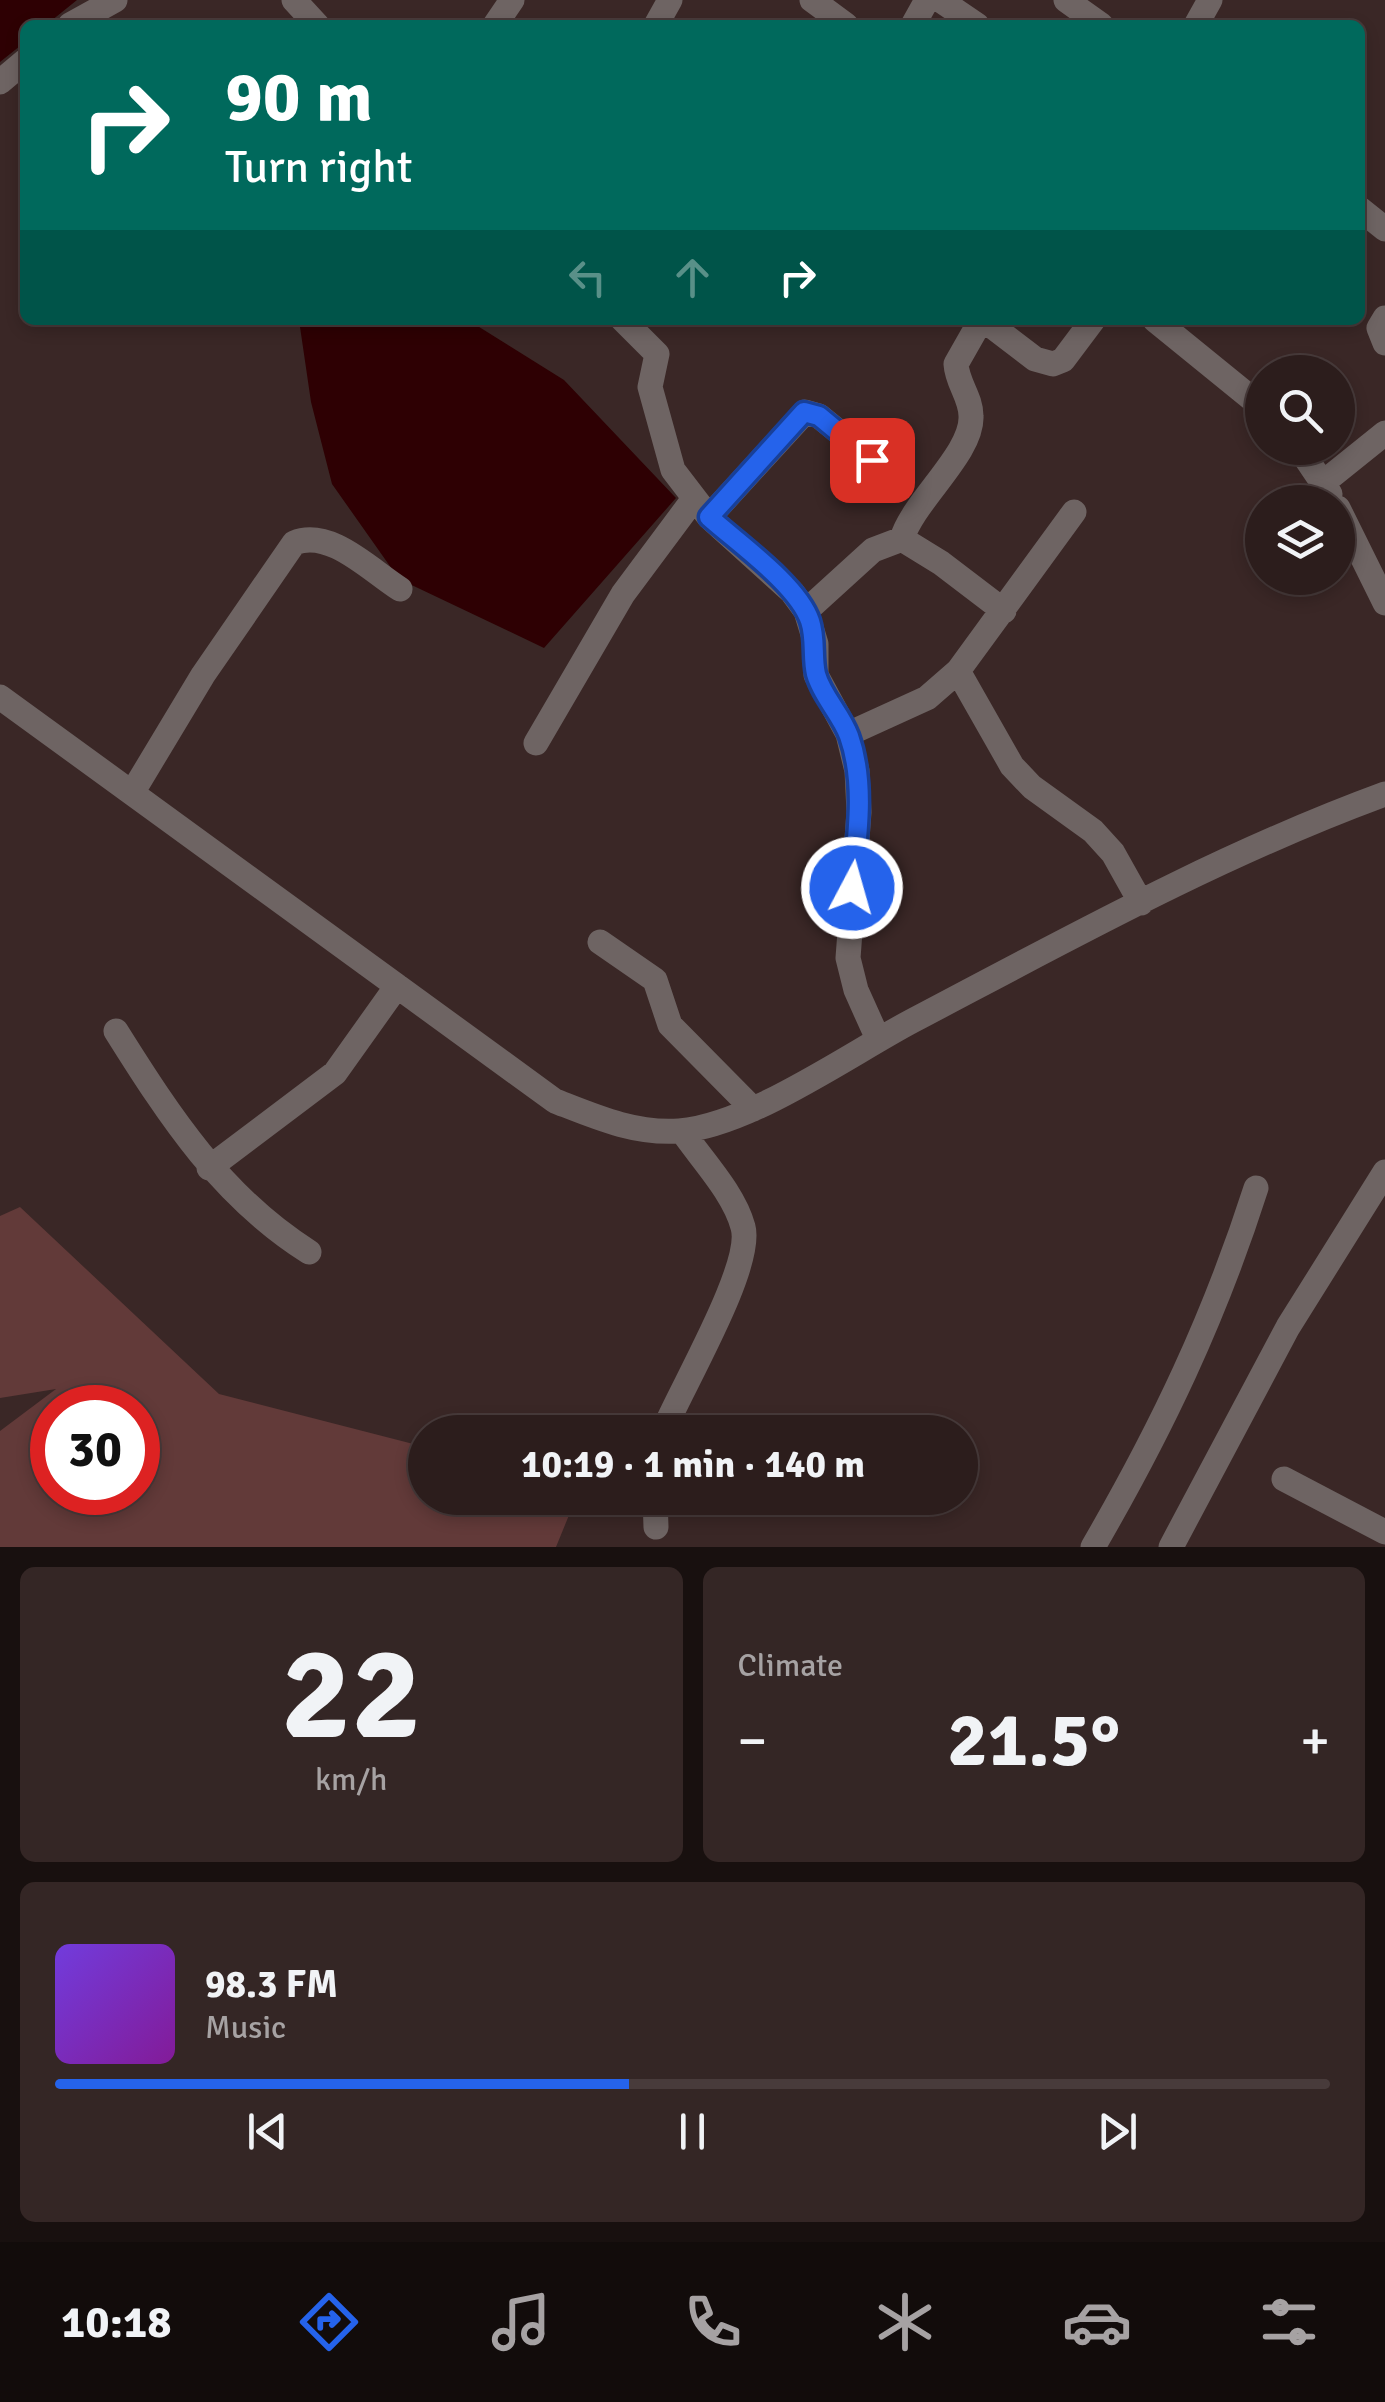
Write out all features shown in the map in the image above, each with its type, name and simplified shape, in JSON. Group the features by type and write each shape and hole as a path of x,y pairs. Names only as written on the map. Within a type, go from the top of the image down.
{"street":[{"path":"79,20 115,0"},
{"path":"294,0 312,20"},
{"path":"812,0 839,20"},
{"path":"940,0 970,20"},
{"path":"1066,0 1094,20"},
{"path":"0,82 20,65"},
{"path":"1365,213 1385,230"},
{"path":"1385,318 1379,328 1385,344"},
{"path":"628,325 657,354 650,387 673,470 701,508 792,592 806,611 816,644 816,675 848,734 857,771 859,812 848,958 856,990 878,1039"},
{"path":"902,540 908,520 966,439 972,420 956,364 979,325"},
{"path":"989,325 1035,358 1053,364 1062,360 1089,325"},
{"path":"1162,325 1245,393"},
{"path":"536,743 623,594 701,508 804,412 819,416 872,460"},
{"path":"1343,485 1385,433"},
{"path":"848,734 928,698 958,671 1074,512"},
{"path":"132,793 203,674 294,543 309,536 326,540 400,589"},
{"path":"806,611 874,550 902,540 941,562 1004,612"},
{"path":"1355,543 1385,602"},
{"path":"958,671 1012,766 1103,842 1141,903"},
{"path":"0,697 554,1101 630,1130 682,1131 753,1109 878,1039 1141,903 1326,816 1385,794"},
{"path":"600,942 655,980 670,1026 753,1109"},
{"path":"209,1168 336,1074 397,986"},
{"path":"116,1031 152,1091 209,1168 248,1210 308,1252"},
{"path":"671,1415 736,1277 745,1232 738,1212 682,1131"},
{"path":"1171,1547 1288,1327 1385,1172"},
{"path":"1094,1547 1168,1416 1200,1346 1256,1188"},
{"path":"1284,1479 1385,1532"},
{"path":"656,1515 656,1528"}],"shaded area":[{"path":"0,0 77,0 52,20 20,20 20,46 0,62"},
{"path":"300,325 476,325 564,380 676,498 544,648 399,579 332,484 311,402"},
{"path":"20,1207 219,1394 408,1443 408,1515 569,1515 556,1547 0,1547 0,1431 30,1408 30,1515 160,1515 160,1385 30,1385 30,1393 0,1398 0,1216"}],"route":[{"path":"852,888 859,812 857,771 848,734 816,675 812,625 792,592 709,517 804,412 819,416 872,460"}]}
